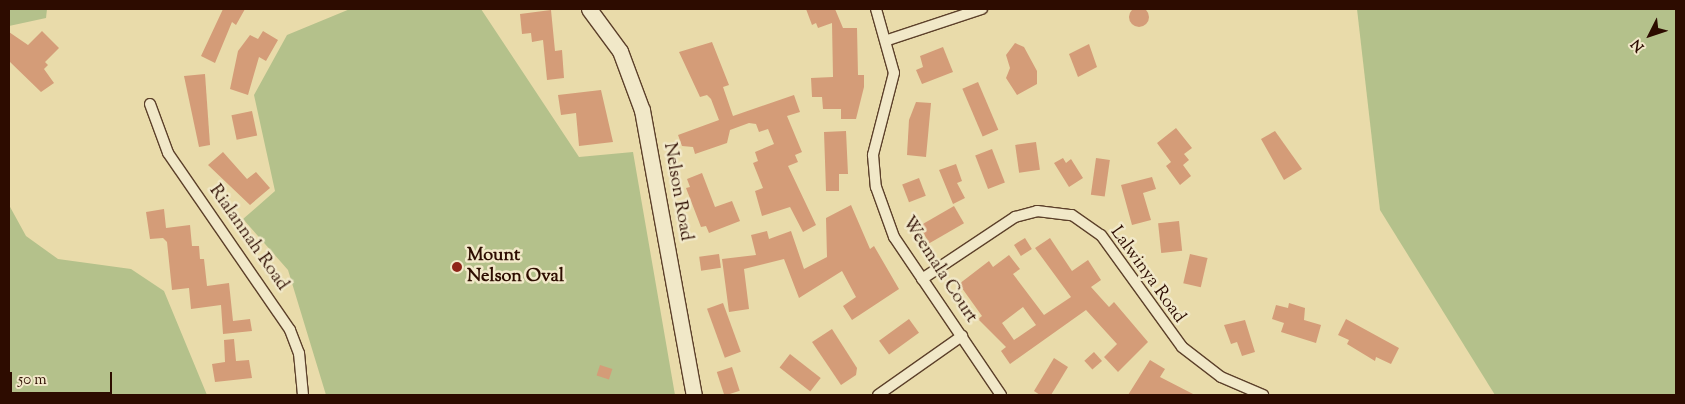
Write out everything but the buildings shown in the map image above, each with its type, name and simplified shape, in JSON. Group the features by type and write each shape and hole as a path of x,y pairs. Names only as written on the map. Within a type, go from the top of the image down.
{"main road":[{"name":"Nelson Road","path":"589,9 620,51 642,110 694,395"}],"street":[{"name":"Weemala Court","path":"876,9 888,40 893,85 873,155 873,177 891,231 1001,395"},
{"path":"888,40 982,9"},
{"name":"Rialannah Road","path":"150,104 168,153 290,330 299,353 303,395"},
{"name":"Lalwinya Road","path":"922,279 1015,217 1037,211 1072,215 1101,235 1182,347 1221,377 1263,395"},
{"path":"878,395 962,336"}],"green space":[{"path":"9,9 47,9 46,18 9,26"},
{"path":"350,9 481,9 579,157 633,152 675,395 326,395 288,270 243,219 275,191 254,95 287,35"},
{"path":"1357,9 1676,9 1676,395 1495,395 1380,210"},
{"path":"9,205 26,236 58,259 131,269 164,291 207,395 9,395"}],"place":[{"name":"Mount Nelson Oval","path":"457,267"}]}
